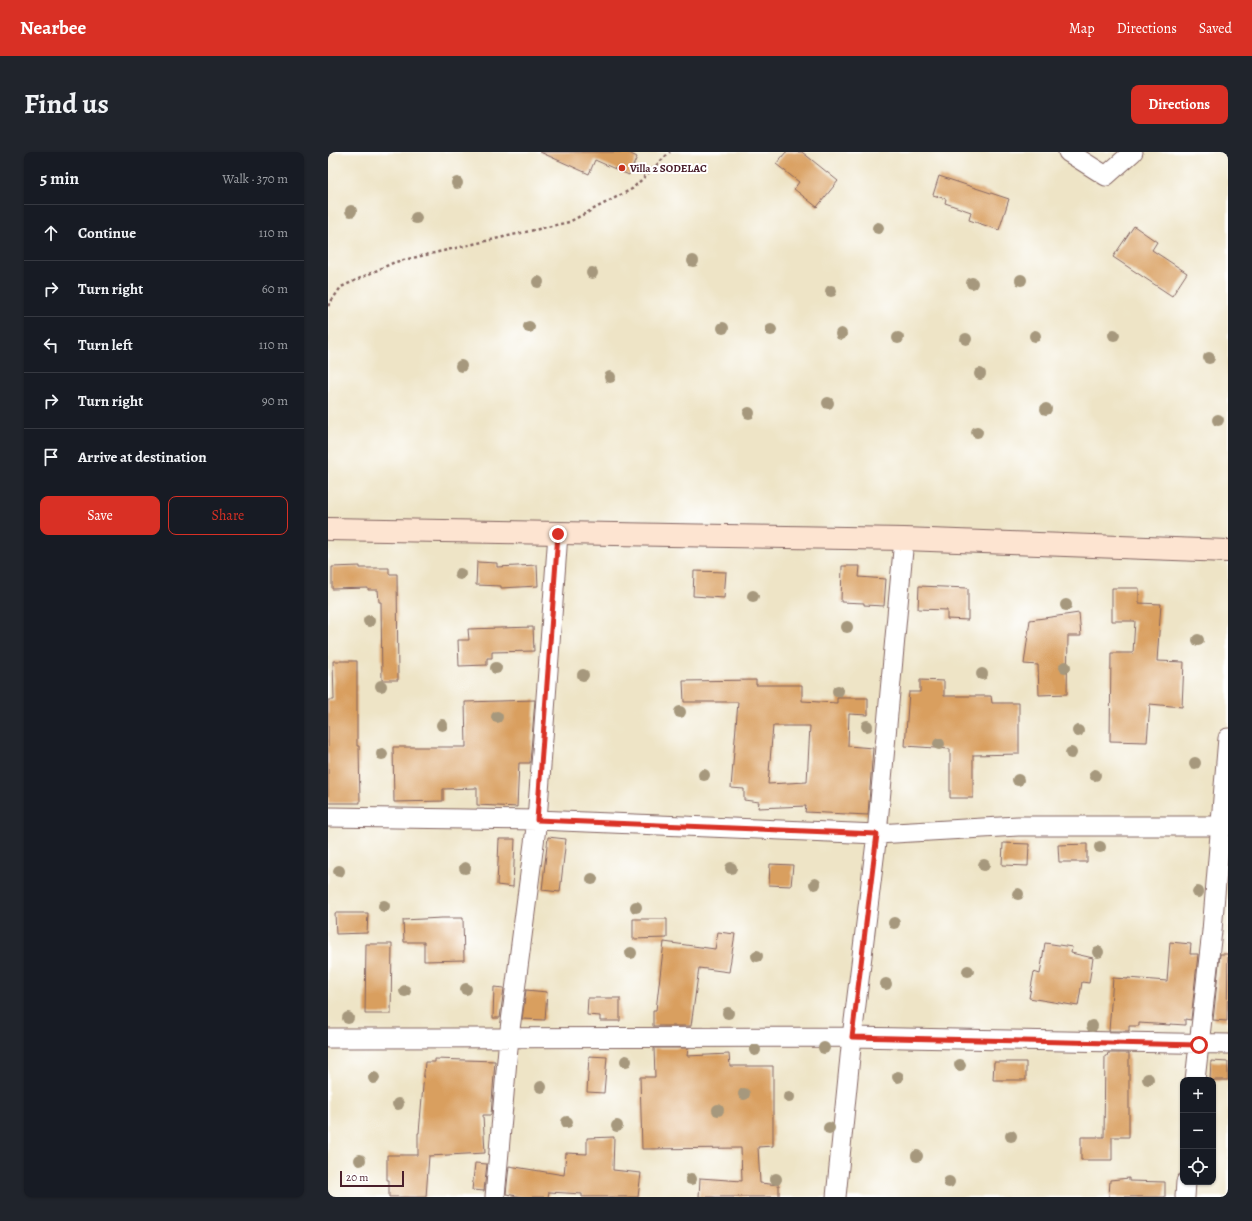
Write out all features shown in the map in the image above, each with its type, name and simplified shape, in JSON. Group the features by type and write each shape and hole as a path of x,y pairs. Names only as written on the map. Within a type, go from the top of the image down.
{"street":[{"path":"1068,152 1106,176 1133,152"},
{"path":"328,529 904,539 1228,551"},
{"path":"495,1197 510,1037 537,820 558,534"},
{"path":"836,1197 852,1037 877,834 904,539"},
{"path":"1195,1077 1224,826 1228,738"},
{"path":"328,817 537,820 877,834 1018,826 1224,826"},
{"path":"328,1038 852,1037 1199,1045 1228,1044"},
{"path":"1184,1197 1186,1185"}],"path":[{"path":"328,306 341,287 395,262 569,222 632,190 670,152"}],"building":[{"name":"Villa 2 SODELAC","path":"540,152 627,152 637,157 629,175 595,160 589,174"},
{"path":"786,152 802,152 838,181 817,207 794,189 799,182 776,164"},
{"path":"939,176 1009,199 999,230 969,220 971,212 945,203 946,199 933,195"},
{"path":"1134,226 1157,242 1152,250 1187,273 1172,296 1113,257"},
{"path":"477,562 497,563 497,567 537,565 538,586 501,588 501,586 476,585"},
{"path":"360,566 360,568 389,568 389,574 397,574 398,680 382,680 381,602 379,602 378,590 368,590 368,588 332,589 332,567"},
{"path":"842,566 860,566 859,577 886,579 884,606 841,602"},
{"path":"694,571 726,572 724,598 693,596"},
{"path":"919,586 968,588 968,620 947,619 947,610 918,609"},
{"path":"1112,588 1139,588 1139,603 1161,604 1157,661 1184,662 1182,707 1150,704 1147,742 1110,741 1111,653 1133,653 1135,621 1112,621"},
{"path":"1079,613 1081,636 1068,636 1067,694 1039,695 1038,665 1024,664 1030,620"},
{"path":"533,627 534,651 492,652 492,658 487,658 487,665 459,666 458,640 469,640 468,629"},
{"path":"333,661 357,661 357,746 359,746 360,803 328,803 328,700 334,700"},
{"path":"756,680 756,685 802,685 802,701 837,703 837,698 868,698 868,715 849,714 848,746 873,748 868,815 805,812 806,806 758,808 759,802 744,800 744,789 731,788 738,702 684,702 683,681","holes":["773,726 810,726 807,782 768,784"]},
{"path":"920,680 944,681 944,696 991,696 992,703 1019,703 1019,754 973,755 973,798 950,798 950,749 905,746 909,692 920,692"},
{"path":"535,700 530,763 519,763 517,807 477,805 477,788 443,789 443,801 394,802 393,747 466,747 465,702"},
{"path":"548,837 566,839 560,892 542,890"},
{"path":"499,839 515,839 513,887 497,885"},
{"path":"1003,843 1029,844 1028,866 1002,865"},
{"path":"1087,844 1087,862 1059,862 1058,845"},
{"path":"770,864 793,865 791,886 769,885"},
{"path":"335,913 368,913 367,933 336,934"},
{"path":"463,918 464,960 424,961 424,942 404,942 403,920"},
{"path":"633,919 667,919 667,938 633,939"},
{"path":"718,932 735,934 729,972 699,968 691,1026 653,1026 653,1010 656,1010 664,942 715,949"},
{"path":"1170,942 1191,944 1190,954 1198,954 1191,1020 1185,1019 1185,1025 1139,1023 1139,1026 1129,1026 1129,1031 1109,1031 1113,978 1167,981"},
{"path":"1045,943 1072,947 1071,953 1093,958 1089,983 1082,982 1078,1006 1029,998 1034,972 1040,974"},
{"path":"366,944 392,944 391,1014 365,1014"},
{"path":"1220,954 1228,954 1227,1021 1213,1020"},
{"path":"494,987 504,988 500,1018 493,1018"},
{"path":"526,990 547,992 545,1020 522,1019"},
{"path":"588,998 620,998 620,1021 600,1021 600,1016 587,1015"},
{"path":"654,1048 688,1048 687,1056 729,1054 730,1066 773,1066 773,1146 758,1147 760,1183 779,1185 779,1197 699,1197 700,1178 742,1181 741,1148 642,1149 640,1077 655,1077"},
{"path":"1108,1053 1129,1053 1129,1137 1112,1137 1112,1160 1081,1160 1081,1137 1104,1137 1105,1056 1107,1056"},
{"path":"589,1056 607,1057 604,1093 587,1092"},
{"path":"435,1059 495,1061 491,1115 483,1115 485,1153 429,1156 426,1197 389,1197 387,1155 418,1155 418,1133 425,1062 435,1062"},
{"path":"1211,1061 1228,1062 1228,1080 1216,1080 1216,1077 1210,1077"},
{"path":"994,1062 1026,1062 1026,1080 993,1080"},
{"path":"614,1137 613,1170 641,1173 638,1197 582,1197 582,1194 549,1192 548,1197 523,1197 506,1194 509,1166 564,1175 566,1153 587,1154 587,1138"},
{"path":"475,1163 487,1164 484,1191 472,1190"},
{"path":"1129,1178 1129,1181 1165,1182 1165,1197 1109,1197 1110,1180"}],"place":[{"name":"Villa 2 SODELAC","path":"622,168"}],"route":[{"path":"558,534 537,820 877,834 852,1037 1199,1045"}]}
